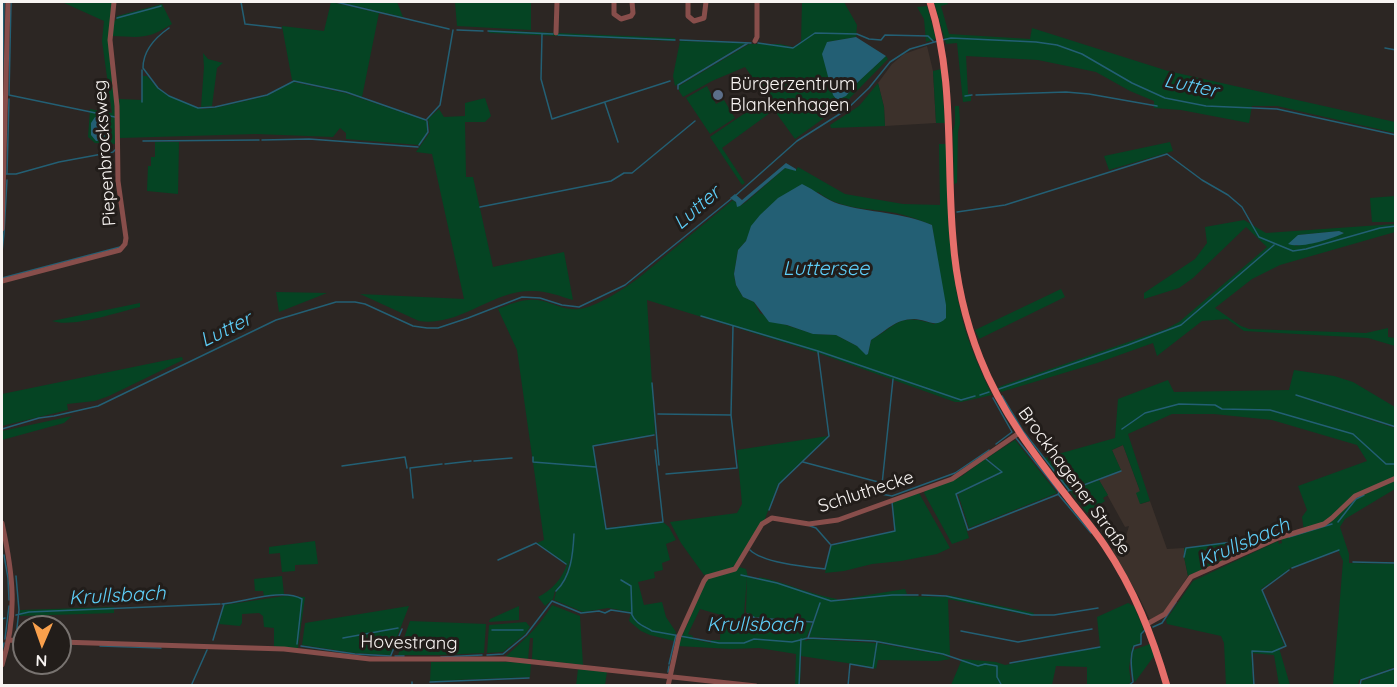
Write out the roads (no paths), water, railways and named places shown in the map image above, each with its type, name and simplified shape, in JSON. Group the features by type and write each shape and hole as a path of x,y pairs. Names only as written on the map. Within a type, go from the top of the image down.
{"main road":[{"name":"Brockhagener Straße","path":"930,2 942,47 950,149 953,241 956,273 966,318 988,377 1019,433 1104,544 1130,586 1147,624 1167,686"}],"street":[{"path":"2,229 8,2"},
{"name":"Piepenbrocksweg","path":"2,281 120,250 125,244 118,182 116,81 110,40 110,22 114,2"},
{"path":"556,33 557,2"},
{"path":"614,2 614,14 621,19 633,13 632,2"},
{"path":"688,2 689,20 694,21 704,18 706,2"},
{"path":"755,41 757,2"},
{"name":"Schluthecke","path":"668,686 679,635 705,579 735,569 762,524 768,520 779,519 809,524 838,520 952,479 1019,433"},
{"path":"1147,624 1165,614 1191,577 1278,538 1324,524 1355,496 1395,478"},
{"path":"2,523 13,586 12,620 2,665"},
{"name":"Hovestrang","path":"72,642 284,649 370,659 506,659 756,686"}],"water":[{"path":"856,37 886,56 846,96 837,100 833,95 822,54 827,42"},
{"path":"95,117 103,118 107,123 104,140 96,141 91,135 91,123"},
{"path":"786,163 796,171 785,168 740,206 737,207 736,202 730,198 735,194 742,200"},
{"name":"Luttersee","path":"802,184 839,204 932,225 946,305 946,318 938,323 914,319 896,323 871,340 866,355 857,346 836,335 813,334 787,325 769,322 754,302 743,297 736,285 734,274 738,250 746,241 751,226 760,215 778,198"},
{"path":"1339,231 1344,233 1316,243 1288,244 1298,235"}],"waterway":[{"path":"2,107 4,2"},
{"path":"11,2 9,95 115,117"},
{"path":"241,2 245,24 281,28"},
{"path":"336,2 449,29"},
{"path":"117,18 161,6"},
{"path":"169,28 151,45 145,55 143,68 158,88 169,96 198,108 215,107 267,95 294,81 346,92 426,120"},
{"path":"427,119 440,105 453,30"},
{"path":"457,30 483,31"},
{"path":"488,31 553,34"},
{"path":"758,43 793,48 815,33 857,34 869,39 881,40 885,35 928,36 933,41"},
{"path":"542,34 541,79 552,119 670,81"},
{"path":"558,35 675,40"},
{"name":"Lutter","path":"942,40 951,38 1057,45 1082,54 1132,83 1165,98 1206,106 1277,109 1396,135"},
{"path":"680,40 751,43"},
{"name":"Lutter","path":"735,196 797,141 846,110 869,88 890,62 910,49 938,41"},
{"path":"678,89 678,85 748,43"},
{"path":"1385,48 1396,50"},
{"path":"142,70 142,102"},
{"path":"976,95 1066,92 1157,106"},
{"path":"965,96 972,95"},
{"path":"7,173 9,99"},
{"path":"605,103 618,142"},
{"path":"2,112 2,128"},
{"path":"419,145 428,132 427,121"},
{"path":"480,207 611,181 624,173 632,173 695,121"},
{"path":"262,140 309,139 418,147"},
{"path":"143,141 259,140"},
{"path":"6,174 16,174 59,162 113,152 116,149"},
{"path":"957,212 1005,205 1167,154 1242,207 1259,237 1293,251 1380,228 1396,226"},
{"path":"2,252 7,180"},
{"name":"Lutter","path":"2,429 39,418 98,406 276,320 336,302 365,304 413,326 427,328 438,328 522,297 540,298 562,305 579,307 625,285 731,199"},
{"path":"999,389 1181,325 1274,245"},
{"path":"2,278 120,247"},
{"path":"701,316 818,351 961,400 975,396"},
{"path":"666,474 737,468 731,415 733,326"},
{"path":"769,510 779,484 829,436 818,352"},
{"path":"893,379 881,494 892,496 955,473 989,450"},
{"path":"652,383 659,465"},
{"path":"980,395 989,392"},
{"path":"1296,395 1396,427"},
{"path":"1002,396 1023,431 1069,490"},
{"path":"993,398 1012,432 996,444"},
{"path":"1122,429 1145,413 1179,404 1215,405 1222,409 1270,410 1353,434 1386,464 1396,464"},
{"path":"658,414 731,415"},
{"path":"654,435 593,446 606,529 663,522 655,450"},
{"path":"1016,438 1091,533"},
{"path":"342,466 405,457 407,468"},
{"path":"533,457 533,462 596,467"},
{"path":"474,461 512,458"},
{"path":"986,459 1002,472 956,494 968,530 1059,494"},
{"path":"445,464 471,461"},
{"path":"803,462 882,483"},
{"path":"413,498 410,468 442,464"},
{"path":"1068,491 1121,471"},
{"name":"Krullsbach","path":"1338,522 1356,499 1364,495"},
{"path":"831,545 895,531 892,502"},
{"name":"Krullsbach","path":"1289,537 1332,524"},
{"path":"810,526 816,528 830,544"},
{"path":"556,591 568,572 574,534"},
{"path":"1184,557 1186,548 1256,539"},
{"path":"498,560 536,543 566,564"},
{"path":"750,550 775,561 825,569 831,545"},
{"path":"1292,568 1339,550"},
{"path":"4,555 9,600"},
{"path":"1353,562 1396,563"},
{"path":"1254,686 1252,651 1272,652 1286,646 1262,590 1289,570"},
{"path":"741,575 777,583 831,601 918,595"},
{"path":"16,576 18,615"},
{"path":"621,580 631,586 632,615"},
{"name":"Krullsbach","path":"222,604 274,595 294,596 302,599 297,644"},
{"path":"922,595 946,596 1032,615 1054,615 1098,608"},
{"name":"Krullsbach","path":"487,655 503,654 526,635 552,601 581,613 599,611 605,613 611,610 631,613 637,622 652,631 719,643 744,643 754,639 792,642 808,638 874,641 943,654 978,666 985,664 997,666 997,677 1002,686"},
{"name":"Krullsbach","path":"1153,627 1162,623 1176,602"},
{"path":"808,638 820,603"},
{"name":"Krullsbach","path":"16,615 29,612 220,604"},
{"path":"213,640 224,604"},
{"path":"5,639 9,606"},
{"path":"748,614 755,618 813,622"},
{"path":"343,638 398,628"},
{"path":"391,655 402,629"},
{"path":"961,631 1018,642 1092,629"},
{"path":"492,630 523,630"},
{"name":"Krullsbach","path":"1128,686 1133,682 1132,651 1134,646 1141,644 1141,634 1145,630"},
{"path":"669,664 676,635"},
{"path":"799,686 801,639"},
{"path":"848,686 850,664 873,668 877,642"},
{"path":"2,651 4,643"},
{"path":"100,646 161,648"},
{"name":"Krullsbach","path":"301,646 355,654 391,656"},
{"path":"1010,663 1100,647"},
{"path":"191,686 207,650"},
{"name":"Krullsbach","path":"441,657 482,655"},
{"name":"Krullsbach","path":"395,656 404,656"},
{"path":"668,672 669,666"},
{"path":"1360,686 1361,680 1396,668"},
{"path":"430,682 529,678"}],"place":[{"name":"Bürgerzentrum Blankenhagen","path":"718,95"}]}
